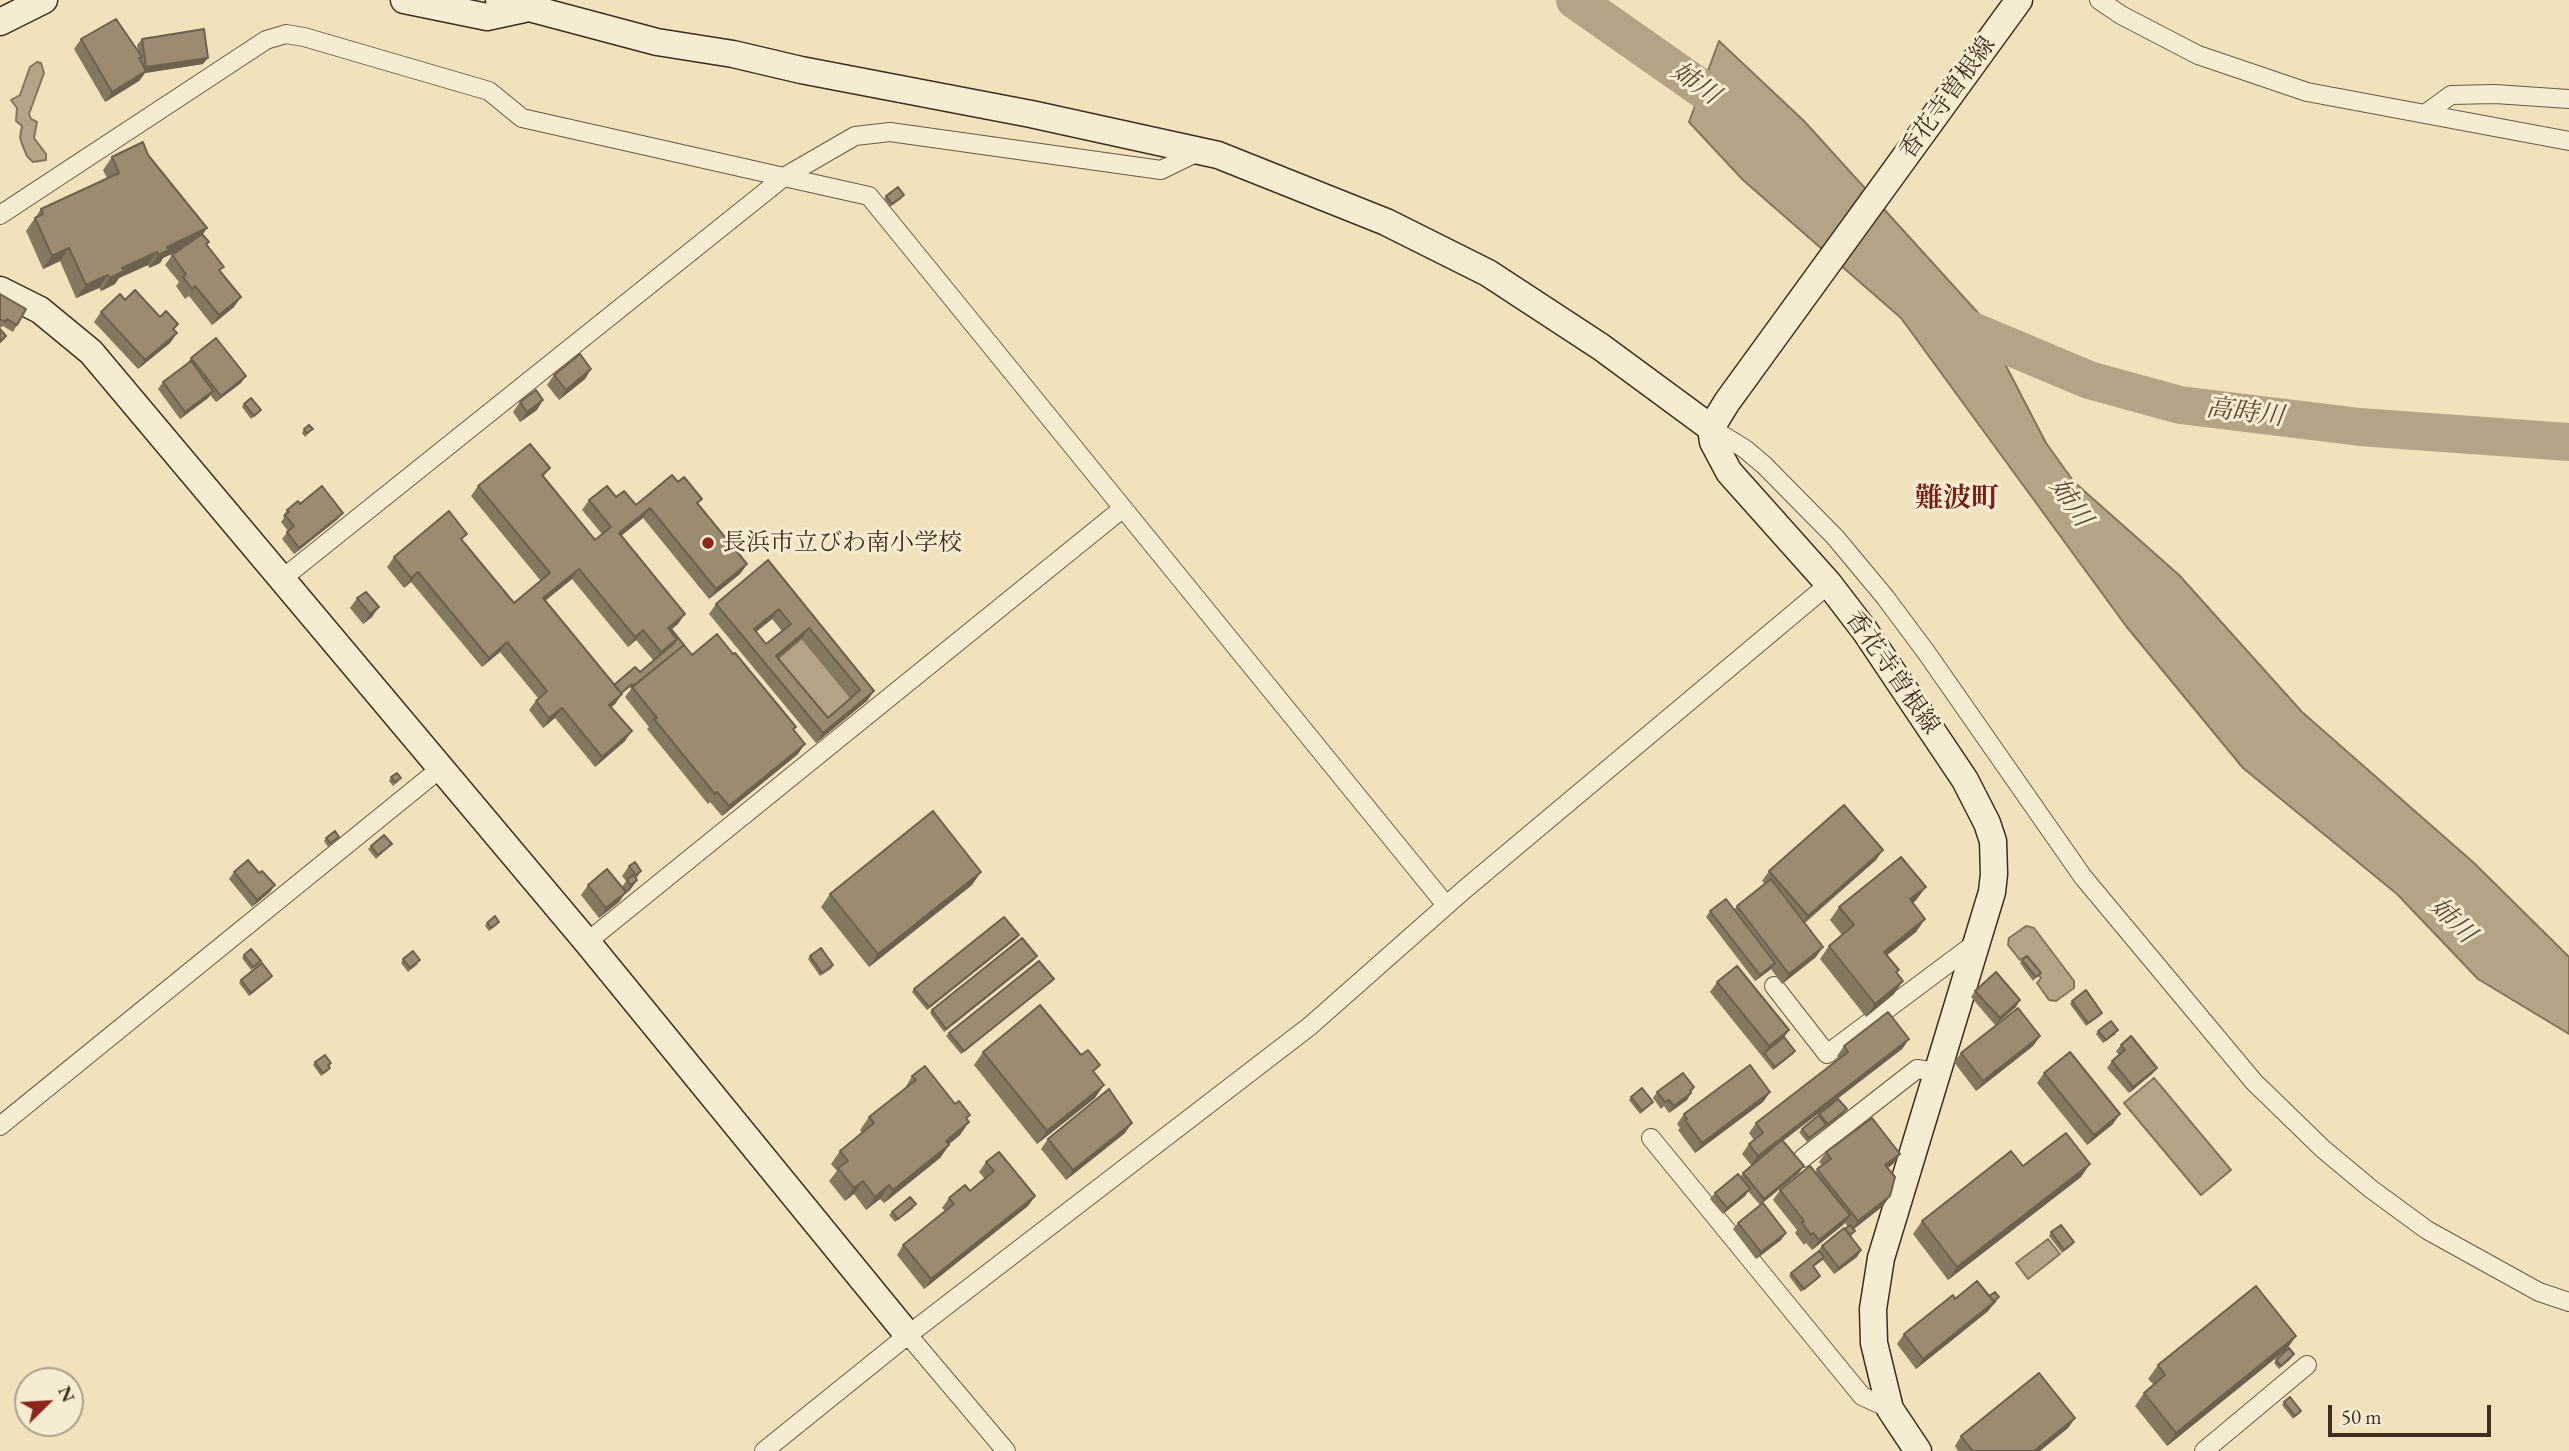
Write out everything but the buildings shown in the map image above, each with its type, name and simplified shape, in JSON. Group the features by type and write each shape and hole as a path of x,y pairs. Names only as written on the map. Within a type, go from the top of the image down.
{"street":[{"path":"0,22 44,0"},
{"path":"404,0 487,17 526,8"},
{"path":"499,0 657,42 733,54 801,70 1031,114 1218,155 1386,222 1488,273 1601,347 1711,428 1745,449 1835,537 1926,652 2083,877 2254,1082 2323,1149 2427,1230 2539,1292 2569,1302"},
{"name":"香花寺曽根線","path":"1918,1451 1890,1409 1874,1343 1873,1308 1881,1258 1992,892 1993,841 1965,780 1865,631 1829,584 1728,472 1713,442 1711,428 1727,402 2019,0"},
{"path":"2099,0 2121,15 2198,55 2307,92 2569,141"},
{"path":"0,215 265,40 286,34 489,92 522,118 869,196 1446,905"},
{"path":"2425,114 2451,95 2495,94 2569,99"},
{"path":"283,579 784,177 855,136 890,132 1161,170 1200,151"},
{"path":"0,290 40,310 91,352 587,942 1006,1451"},
{"path":"587,942 1122,509"},
{"path":"764,1451 908,1335 1310,1026 1446,905 1829,584"},
{"path":"0,1126 441,768"},
{"path":"1774,986 1827,1054 1977,942"},
{"path":"1803,1158 1917,1069 1937,1072"},
{"path":"1651,1138 1862,1396 1890,1409"},
{"path":"2204,1451 2307,1365"}],"water":[{"path":"1719,41 1804,121 1979,314 2046,443 2074,482 2179,575 2302,712 2474,863 2569,957 2569,1034 2478,979 2397,894 2243,768 2126,626 1901,318 1743,180 1689,122"},
{"path":"37,62 41,63 44,73 29,114 31,119 37,122 34,138 46,154 46,160 33,162 22,144 22,126 16,121 17,108 11,100 20,95 30,67"},
{"path":"802,638 853,700 821,728 769,666"},
{"path":"2026,926 2034,928 2074,981 2074,988 2056,1001 2049,1000 2037,983 2041,978 2025,957 2020,960 2008,945 2009,938"},
{"path":"2154,1078 2231,1170 2201,1195 2124,1103"},
{"path":"2048,1239 2060,1254 2028,1279 2016,1263"}],"waterway":[{"name":"姉川","path":"1575,0 1745,119"},
{"name":"高時川","path":"1944,319 2089,380 2180,405 2360,427 2569,442"}],"place":[{"name":"長浜市立びわ南小学校","path":"708,543"}],"district":[{"name":"難波町","path":"1957,499"}]}
